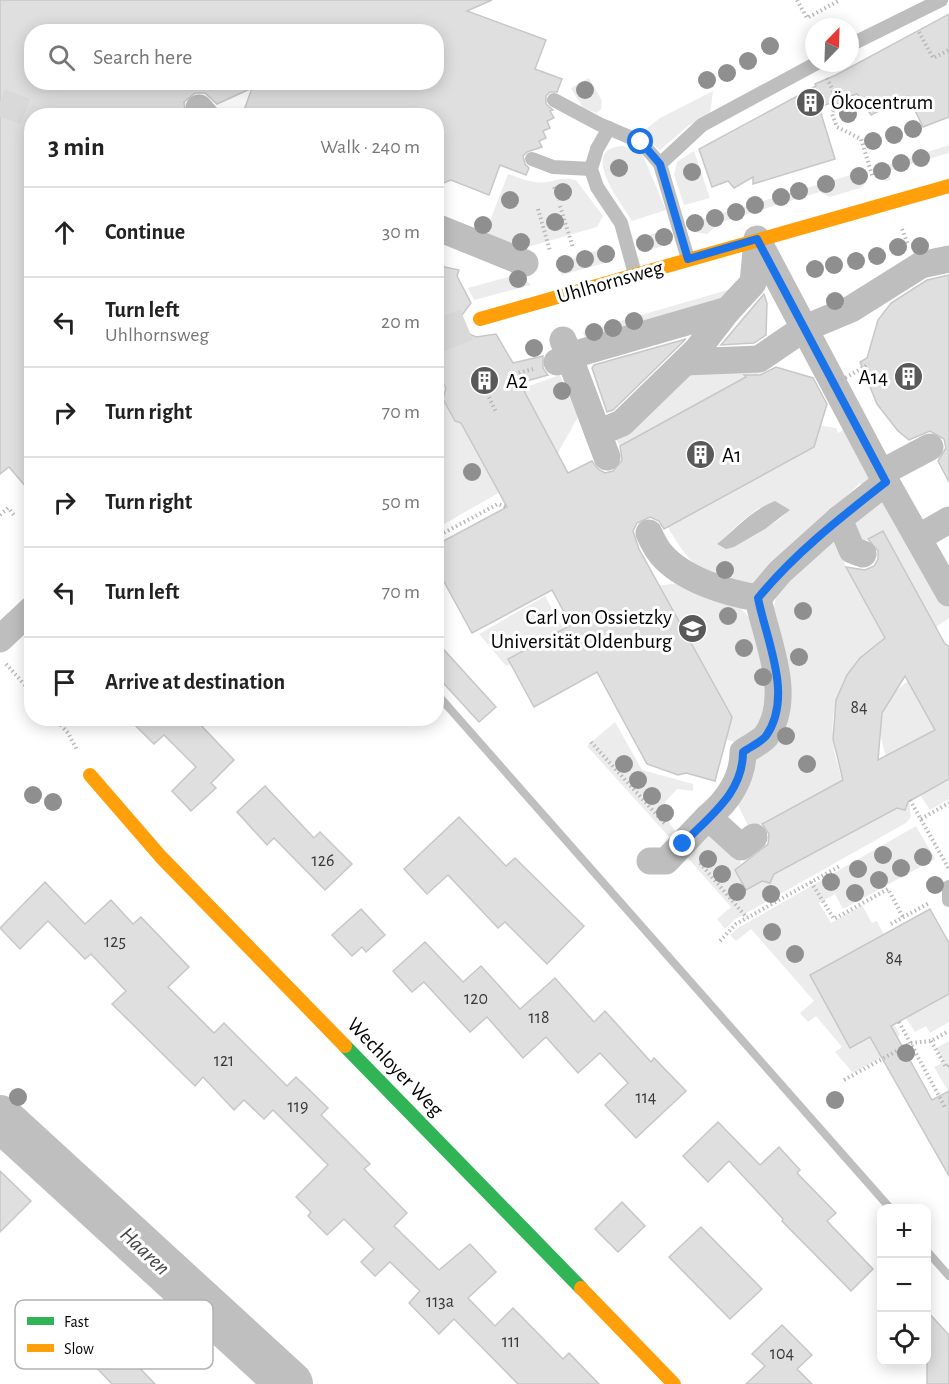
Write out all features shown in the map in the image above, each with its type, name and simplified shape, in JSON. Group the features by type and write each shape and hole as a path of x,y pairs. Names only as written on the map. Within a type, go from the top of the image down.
{"street":[{"name":"Uhlhornsweg","path":"480,320 949,186"},
{"path":"444,229 525,263"},
{"path":"728,310 563,352 602,445 685,362 753,283 757,239"},
{"path":"757,239 883,477 949,593"},
{"path":"685,362 759,359 803,329 851,309 921,265 949,259"},
{"path":"758,598 780,572 883,477 930,447"},
{"path":"839,519 852,550 863,554"},
{"path":"918,538 949,520"},
{"path":"649,533 660,554 680,571 734,592 758,598"},
{"path":"650,861 666,861 708,817 726,803 743,765 732,749 765,737 774,719 777,701 773,655 758,598"},
{"path":"1,640 24,617"},
{"name":"Wechloyer Weg","path":"90,775 161,857 674,1384"},
{"path":"708,817 741,847 754,837"}],"lane":[{"path":"859,40 941,0"},
{"path":"660,164 702,125 811,72"},
{"path":"554,100 641,142 660,164 688,259"},
{"path":"609,128 597,149 591,169 597,188 621,223 635,274"},
{"path":"532,159 553,167 591,169"}],"path":[{"path":"797,0 807,18 840,0"},
{"path":"910,15 933,58 949,50"},
{"path":"824,72 838,101 832,114 837,127 861,139 867,160"},
{"path":"561,206 573,248"},
{"path":"538,209 551,255"},
{"path":"825,388 869,364"},
{"path":"484,389 496,412"},
{"path":"444,533 498,504 506,507"},
{"path":"0,515 8,508 14,515"},
{"path":"1,640 24,679"},
{"path":"62,726 90,775"},
{"path":"910,800 949,869"},
{"path":"921,819 949,803"},
{"path":"720,941 736,924 840,866"},
{"path":"811,882 834,919 888,889 903,916"},
{"path":"891,924 949,893"},
{"path":"899,1022 946,1109"},
{"path":"844,1080 911,1043 931,1041 949,1031"},
{"path":"931,1041 946,1067 949,1065"}],"shaded area":[{"path":"589,78 602,101 601,109 597,113 583,108 571,88"},
{"path":"713,91 710,114 688,126 660,150 649,141 645,130 660,118"},
{"path":"949,145 949,153 888,171 891,180 885,181 877,175 875,169"},
{"path":"623,146 642,153 666,210 632,221 606,178 603,166 604,156 610,149"},
{"path":"694,151 710,198 684,205 674,175 677,162"},
{"path":"864,171 864,185 860,188 830,197 820,192 721,222 707,234 694,232 685,224"},
{"path":"508,174 537,182 576,180 603,216 597,227 521,249 485,234"},
{"path":"670,229 671,237 666,245 647,251 639,248 635,239"},
{"path":"610,246 611,253 608,262 562,275 555,264"},
{"path":"512,276 522,277 531,285 474,300 468,288"},
{"path":"731,289 716,308 587,344 583,332"},
{"path":"683,367 769,368 621,448 614,436"},
{"path":"560,375 578,417 555,458 519,392 526,387"},
{"path":"444,384 448,392 444,398"},
{"path":"444,401 455,421 464,420 502,491 444,524"},
{"path":"817,425 836,428 838,433 850,426 874,469 865,491 860,483 750,588 720,578 700,568 684,552 666,524","holes":["759,508 789,510 780,519 734,547 718,544"]},
{"path":"881,496 949,605 949,618 936,627 883,531 864,541 861,551 854,515"},
{"path":"775,501 790,510 765,529 734,547 726,549 717,544 751,515"},
{"path":"834,535 846,567 886,640 881,640 860,658 852,667 840,689 834,712 833,737 835,756 841,776 845,779 750,830 733,794 752,762 770,740 772,619 777,591"},
{"path":"679,583 729,597 755,623 770,715 738,743 722,738 656,586"},
{"path":"545,596 575,649 554,634 508,659 511,664 506,666 479,634"},
{"path":"908,681 935,730 886,756 881,734 883,714 892,697"},
{"path":"615,722 642,770 693,784 693,791 677,789 665,802 664,814 676,833 671,839 587,746"},
{"path":"949,779 949,799 930,810 920,795"},
{"path":"909,801 911,817 906,823 734,920 725,929 717,919 731,907 687,857 704,830 738,858 741,863 735,870 746,890 762,881 770,883 774,874"},
{"path":"916,826 935,859 843,909 835,894 819,903 831,923 862,905 872,923 877,921 884,935 810,975 850,1048 894,1024 900,1035 898,1036 900,1047 853,1073 835,1052 842,1047 816,1016 808,1022 800,1013 814,1001 751,929 736,941 730,935 738,928"},
{"path":"949,994 949,1022 930,1033 926,1026 915,1032 906,1018"},
{"path":"949,1041 948,1091 934,1067 944,1062 936,1048"}],"building":[{"path":"0,0 492,0 467,11 546,40 535,69 562,79 557,92 550,92 546,96 546,104 553,110 550,111 554,118 547,121 550,128 543,131 546,138 539,141 542,147 527,152 523,156 529,168 526,175 500,165 489,195 451,180 444,183 444,108 245,108 251,90 444,90 444,24 24,24 24,90 248,90 217,104 205,93 195,93 184,102 185,108 24,108 24,485 9,467 0,474"},
{"name":"Ökocentrum","path":"949,14 949,117 923,127 908,96 871,115 857,94 819,107 835,159 753,184 753,177 734,188 728,181 712,187 699,149 816,86 815,84 842,72 859,72 859,63"},
{"path":"444,267 459,270 457,276 471,303 462,315 462,325 467,333 476,337 496,334 513,363 543,356 543,368 548,375 523,382 526,387 523,389 568,473 592,461 598,469 605,473 613,471 622,460 620,446 746,377 744,375 760,375 776,367 813,378 827,404 814,447 664,529 659,521 650,517 637,523 633,531 639,549 732,717 715,781 686,773 678,775 647,764 597,672 534,707 508,659 571,625 552,590 472,633 444,582 444,541 507,507 461,423 455,421 444,401 446,388 444,384"},
{"name":"A14","path":"949,275 949,482 938,461 946,448 944,439 930,431 909,440 898,431 877,404 860,362 867,358 878,320 891,303 927,280"},
{"path":"764,294 767,303 766,335 754,343 721,345"},
{"path":"686,339 613,410 607,412 592,368 594,365"},
{"path":"883,531 945,644 949,646 949,779 908,802 905,810 897,808 774,874 770,883 762,881 746,890 735,870 768,844 769,834 762,824 843,780 833,739 836,700 847,675 860,658 885,638 846,567 865,570 874,566 878,559 878,551 868,539","holes":["905,676 935,730 878,760 882,713"]},
{"path":"444,650 496,707 479,722 444,684"},
{"path":"136,726 202,726 234,760 211,783 216,788 191,811 172,791 196,767 164,735 154,744"},
{"path":"265,786 314,838 320,832 352,864 325,890 274,838 267,845 237,812"},
{"path":"459,817 506,866 515,858 584,926 547,964 505,922 498,928 448,875 427,894 404,869"},
{"path":"45,882 85,924 111,900 133,924 141,917 189,967 168,987 214,1033 224,1023 287,1086 296,1077 328,1108 321,1115 370,1164 364,1169 407,1213 394,1226 439,1270 470,1244 496,1272 468,1298 495,1326 513,1308 563,1359 569,1353 599,1384 518,1384 454,1319 439,1334 409,1303 420,1291 390,1262 375,1276 361,1262 374,1249 344,1219 327,1235 308,1216 311,1212 296,1197 328,1165 273,1110 264,1119 244,1100 234,1110 203,1077 195,1086 112,1004 126,991 91,954 85,959 48,921 20,949 0,928"},
{"path":"361,909 385,935 366,952 362,947 352,956 332,935"},
{"path":"930,909 949,943 949,994 891,1026 932,1100 949,1091 949,1176 870,1037 850,1048 810,975"},
{"path":"425,942 463,982 481,966 520,1009 555,978 594,1022 605,1011 651,1062 654,1058 686,1091 636,1138 605,1105 628,1083 600,1053 578,1073 546,1037 523,1058 487,1017 470,1032 424,982 412,992 393,971"},
{"path":"718,1122 760,1165 779,1147 800,1170 797,1173 836,1213 827,1221 873,1269 851,1291 782,1221 783,1219 729,1161 708,1182 683,1156"},
{"path":"0,1171 31,1201 0,1232"},
{"path":"622,1202 645,1226 618,1252 595,1229"},
{"path":"701,1227 762,1289 730,1319 669,1257"},
{"path":"931,1315 949,1335 949,1384 927,1384 927,1366 931,1366"},
{"path":"782,1325 812,1355 797,1369 812,1384 746,1384 765,1366 752,1354"},
{"path":"98,1369 141,1369 155,1384 112,1384"}],"waterway":[{"path":"444,702 886,1204"},
{"name":"Haaren","path":"0,1118 198,1300"},
{"path":"931,1256 949,1276"},
{"name":"Haaren","path":"213,1313 290,1384"}],"tunnel":[{"path":"0,102 24,111"},
{"path":"444,334 480,319"}],"traffic: fast":[{"path":"345,1046 581,1288"}],"traffic: slow":[{"path":"480,319 949,186"},
{"path":"90,775 161,857 345,1046"},
{"path":"581,1288 674,1384"}],"place":[{"name":"Ökocentrum","path":"810,102"},
{"name":"A14","path":"909,377"},
{"name":"A2","path":"485,381"},
{"name":"A1","path":"701,455"},
{"name":"Carl von Ossietzky Universität Oldenburg","path":"693,629"}],"route":[{"path":"641,142 660,164 688,259 757,239 775,277 886,482 820,534 780,572 758,598 763,625 773,655 777,681 774,719 765,737 743,752 743,765 726,803 708,817 683,844"}]}
